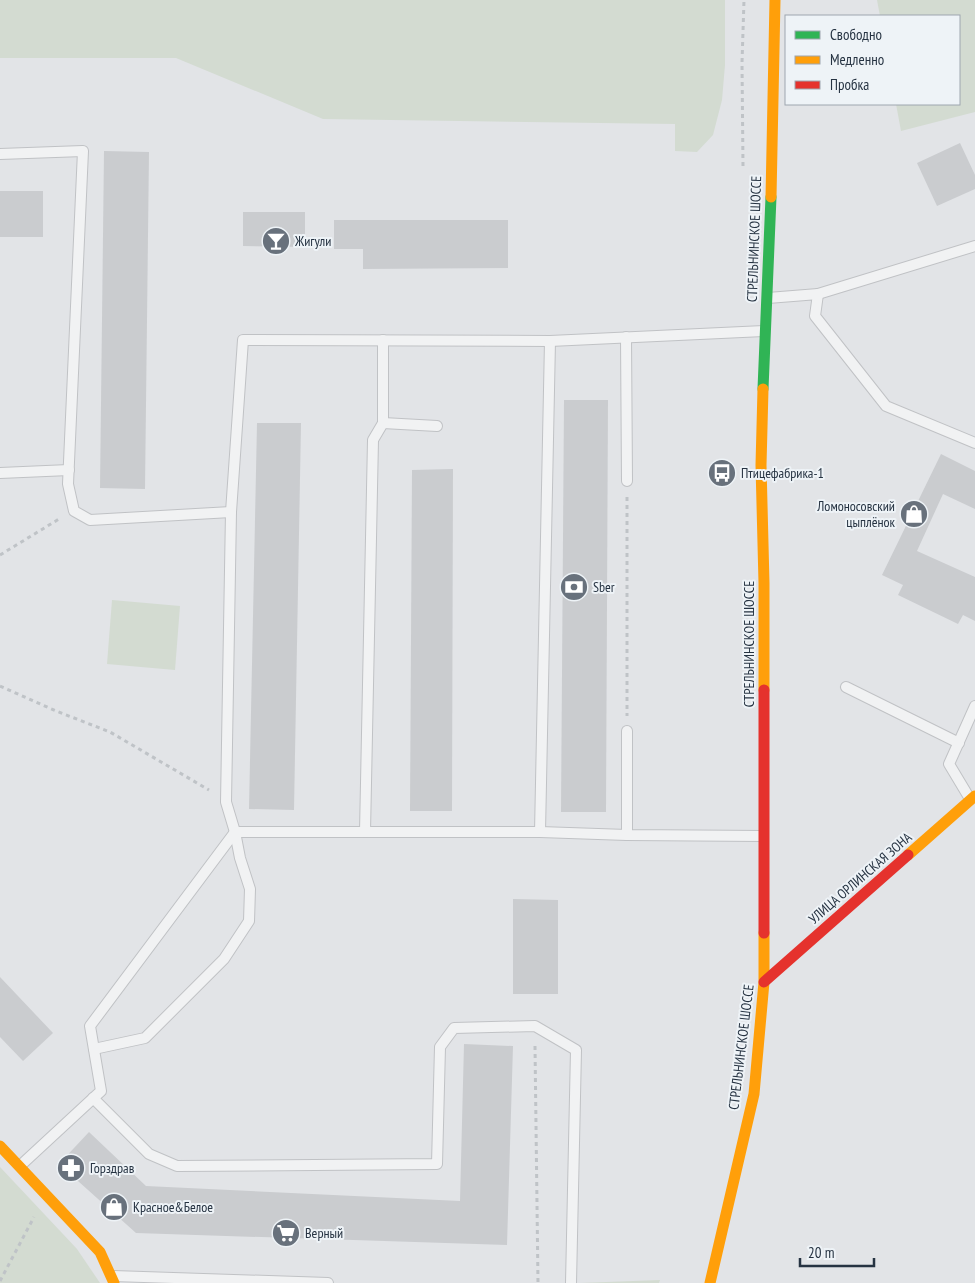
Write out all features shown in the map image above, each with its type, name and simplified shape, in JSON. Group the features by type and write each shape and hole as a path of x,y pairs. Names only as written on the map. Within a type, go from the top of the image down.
{"main road":[{"name":"СТРЕЛЬНИНСКОЕ ШОССЕ","path":"710,1283 754,1094 764,982 764,583 761,465 764,331 771,187 775,0"},
{"name":"УЛИЦА ОРЛИНСКАЯ ЗОНА","path":"764,982 973,798"},
{"path":"0,1146 100,1252 113,1280"}],"lane":[{"path":"0,154 83,152 68,484 74,511 90,520 232,512"},
{"path":"767,298 818,294 975,246"},
{"path":"818,294 815,316 886,406 975,443"},
{"path":"94,1049 145,1038 224,959 249,921 250,889 226,802 232,512 243,340 550,341 764,331"},
{"path":"626,337 627,481"},
{"path":"366,832 373,440 383,423 383,340"},
{"path":"540,832 550,341"},
{"path":"383,423 437,426"},
{"path":"0,473 69,470"},
{"path":"846,687 959,743"},
{"path":"973,798 949,764 975,706"},
{"path":"627,731 627,836"},
{"path":"234,832 540,832 627,836 764,836"},
{"path":"20,1166 100,1091 90,1026 234,832"},
{"path":"93,1098 149,1154 178,1166 437,1164 440,1047 454,1028 535,1026 576,1050 571,1283"},
{"path":"113,1280 328,1283"}],"path":[{"path":"743,170 742,63 744,0"},
{"path":"627,481 627,731"},
{"path":"0,555 74,511"},
{"path":"0,686 110,732 203,785 226,802"},
{"path":"535,1026 538,1283"},
{"path":"0,1281 46,1194"}],"shaded area":[{"path":"0,0 725,0 725,65 722,100 713,135 697,152 675,151 675,124 323,119 176,58 0,58"},
{"path":"877,0 975,0 975,112 901,131 896,105 960,105 960,15 880,15"},
{"path":"112,600 180,606 175,670 107,664"},
{"path":"0,1167 77,1249 100,1283 0,1283"},
{"path":"660,1280 659,1283 579,1283"}],"building":[{"path":"960,143 975,175 975,189 937,206 917,163"},
{"path":"104,151 149,152 145,489 100,488"},
{"path":"0,191 43,191 43,237 0,237"},
{"path":"243,212 305,212 305,247 243,246"},
{"path":"334,220 508,220 508,268 363,269 363,249 334,249"},
{"path":"564,400 608,400 606,812 561,812"},
{"path":"257,423 301,423 294,810 249,809"},
{"path":"941,454 975,471 975,509 943,494 917,551 975,577 975,621 963,615 958,624 898,595 903,585 882,575"},
{"path":"453,469 452,811 410,811 412,470"},
{"path":"513,899 558,900 558,994 513,994"},
{"path":"0,977 53,1033 23,1061 0,1037"},
{"path":"464,1044 513,1046 507,1245 136,1233 59,1164 89,1132 146,1186 460,1201"}],"traffic: fast":[{"path":"763,389 771,197"}],"traffic: slow":[{"path":"771,197 775,0"},
{"path":"763,389 761,465 764,690"},
{"path":"908,855 975,796"},
{"path":"710,1283 754,1094 764,982 764,933"},
{"path":"0,1146 100,1252 114,1283"}],"traffic: jam":[{"path":"764,690 764,933"},
{"path":"764,982 908,855"}],"place":[{"name":"Жигули","path":"276,241"},
{"name":"Птицефабрика-1","path":"722,473"},
{"name":"Ломоносовский цыплёнок","path":"914,514"},
{"name":"Sber","path":"574,587"},
{"name":"Горздрав","path":"71,1168"},
{"name":"Красное&Белое","path":"114,1207"},
{"name":"Верный","path":"286,1233"}]}
